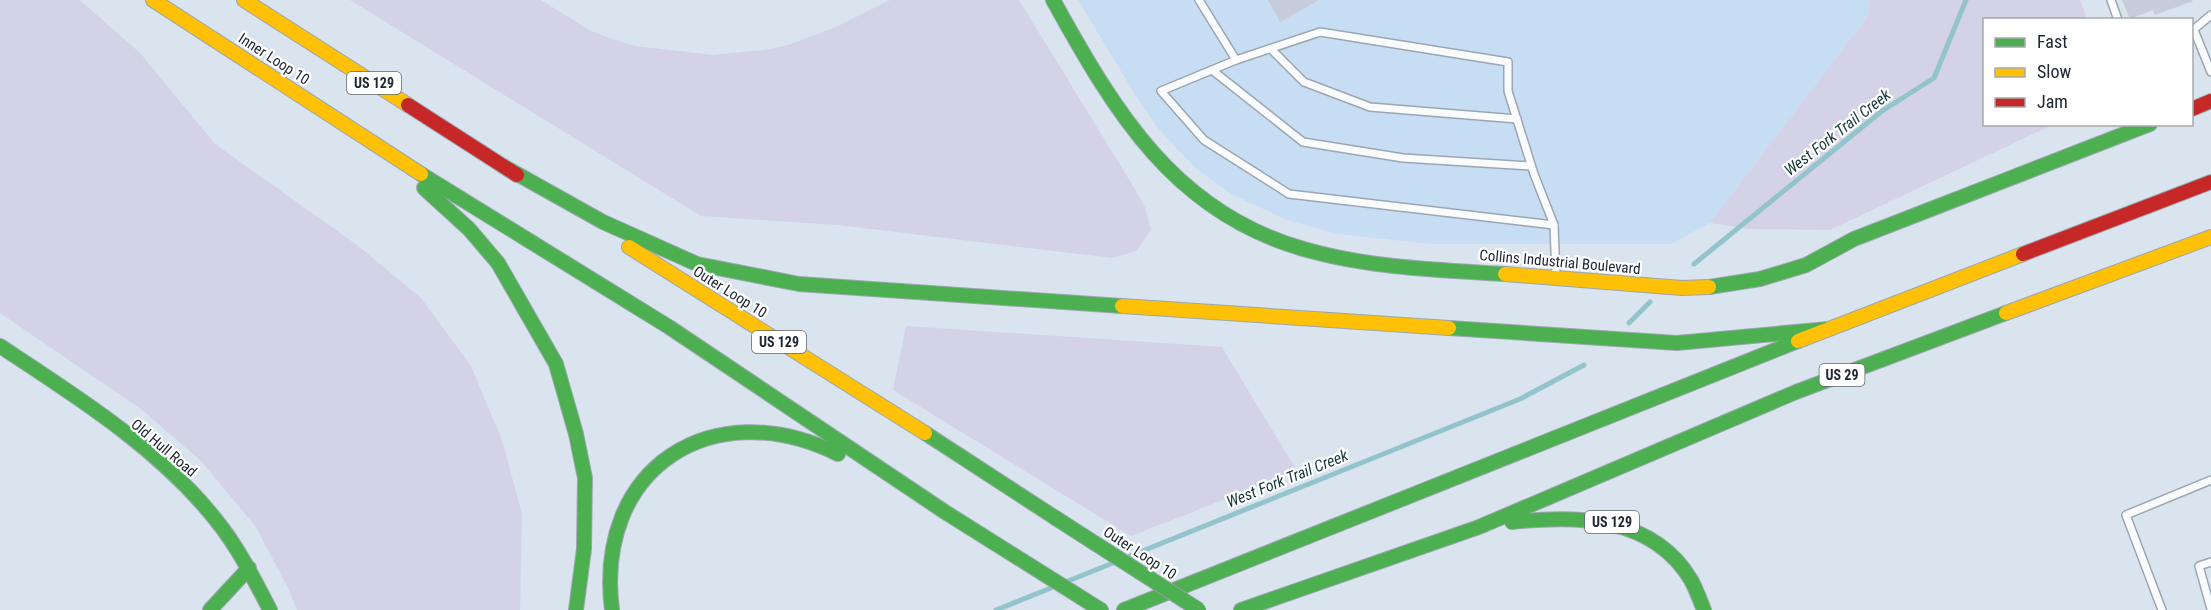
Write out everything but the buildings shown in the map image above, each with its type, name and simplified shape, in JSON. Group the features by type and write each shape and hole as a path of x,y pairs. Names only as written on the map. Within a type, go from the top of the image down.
{"main road":[{"name":"Inner Loop 10","path":"153,0 376,146"},
{"name":"Outer Loop 10","path":"244,0 1199,610"},
{"name":"Collins Industrial Boulevard","path":"1053,0 1084,58 1113,102 1145,144 1180,183 1200,200 1244,229 1293,247 1371,262 1682,288 1708,287 1760,279 1806,265 1854,239 2145,126"},
{"path":"2193,109 2211,101"},
{"path":"376,146 669,327 945,512 1101,610"},
{"path":"376,146 469,229 498,263 556,364 576,434 585,478 584,549 576,610"},
{"path":"503,166 603,222 697,264 800,284 1677,343 1828,328"},
{"path":"1124,610 1828,328 2211,182"},
{"name":"US 29","path":"1241,610 1479,527 1796,392 2211,237"},
{"name":"Old Hull Road","path":"0,346 61,387 167,469 196,497 219,524 249,568 270,610"},
{"path":"612,610 608,582 609,558 616,528 627,505 641,484 657,467 680,450 703,439 730,434 763,432 794,437 825,447 945,512"},
{"name":"US 129","path":"1479,527 1543,518 1584,518 1613,522 1643,533 1673,556 1697,588 1704,610"},
{"path":"210,610 249,568"}],"lane":[{"path":"1199,0 1236,60"},
{"path":"2111,0 2117,18"},
{"path":"2211,15 2193,30 2211,72"},
{"path":"1554,225 1289,194 1204,140 1161,91 1236,60 1320,32 1508,62 1508,91 1531,166 1554,225 1556,278"},
{"path":"1271,49 1304,82 1370,107 1517,120"},
{"path":"1212,70 1303,142 1403,158 1531,166"},
{"path":"2162,610 2126,515 2211,480"},
{"path":"2211,562 2199,566 2211,609"}],"shaded area":[{"path":"0,0 79,0 82,2 140,53 215,144 357,245 421,298 471,366 502,440 522,514 520,610 297,610 256,527 201,461 141,409 0,313"},
{"path":"350,0 541,0 589,30 612,39 635,46 713,55 788,45 836,27 890,0 1019,0 1133,186 1145,207 1151,230 1136,251 1112,258 838,225 701,216"},
{"path":"1078,0 1869,0 1868,16 1710,223 1671,244 1431,244 1338,234 1287,220 1231,194 1195,168 1158,128"},
{"path":"1869,0 2080,0 2087,18 1983,18 1983,126 2050,126 1830,230 1749,229 1710,223 1868,16"},
{"path":"906,326 1222,347 1297,471 1131,536 893,390"}],"waterway":[{"name":"West Fork Trail Creek","path":"1694,264 1882,111 1934,78 1966,0"},
{"name":"West Fork Trail Creek","path":"1629,323 1650,302"},
{"name":"West Fork Trail Creek","path":"1130,556 1520,399 1584,365"},
{"name":"West Fork Trail Creek","path":"1068,581 1113,563"},
{"name":"West Fork Trail Creek","path":"996,610 1051,588"}],"traffic: fast":[{"path":"1053,0 1100,81 1126,119 1154,154 1185,185 1220,212 1261,234 1331,256 1405,267 1505,274"},
{"path":"1709,287 1760,279 1806,265 1854,239 2145,126"},
{"path":"503,166 603,222 697,264 799,284 1122,306"},
{"path":"421,174 669,327 945,512 1101,610"},
{"path":"424,188 469,229 498,263 556,364 576,434 585,478 584,549 576,610"},
{"path":"1241,610 1479,527 1796,392 2006,313"},
{"path":"1449,328 1677,343 1828,329"},
{"path":"1124,610 1798,341"},
{"path":"0,346 87,404 143,446 169,469 224,530 270,610"},
{"path":"612,610 611,560 622,517 642,482 671,456 706,439 747,432 791,437 838,454"},
{"path":"925,433 1054,517"},
{"path":"1054,517 1199,610"},
{"path":"1512,522 1587,520 1612,524 1635,532 1656,543 1675,559 1691,580 1704,610"},
{"path":"210,610 249,568"}],"traffic: slow":[{"path":"153,0 421,174"},
{"path":"244,0 408,105"},
{"path":"2006,313 2211,237"},
{"path":"629,247 925,433"},
{"path":"1798,341 2023,254"},
{"path":"1505,274 1682,288 1709,287"},
{"path":"1122,306 1449,328"}],"traffic: jam":[{"path":"2193,109 2211,101"},
{"path":"408,105 517,175"},
{"path":"2023,254 2211,182"}]}
